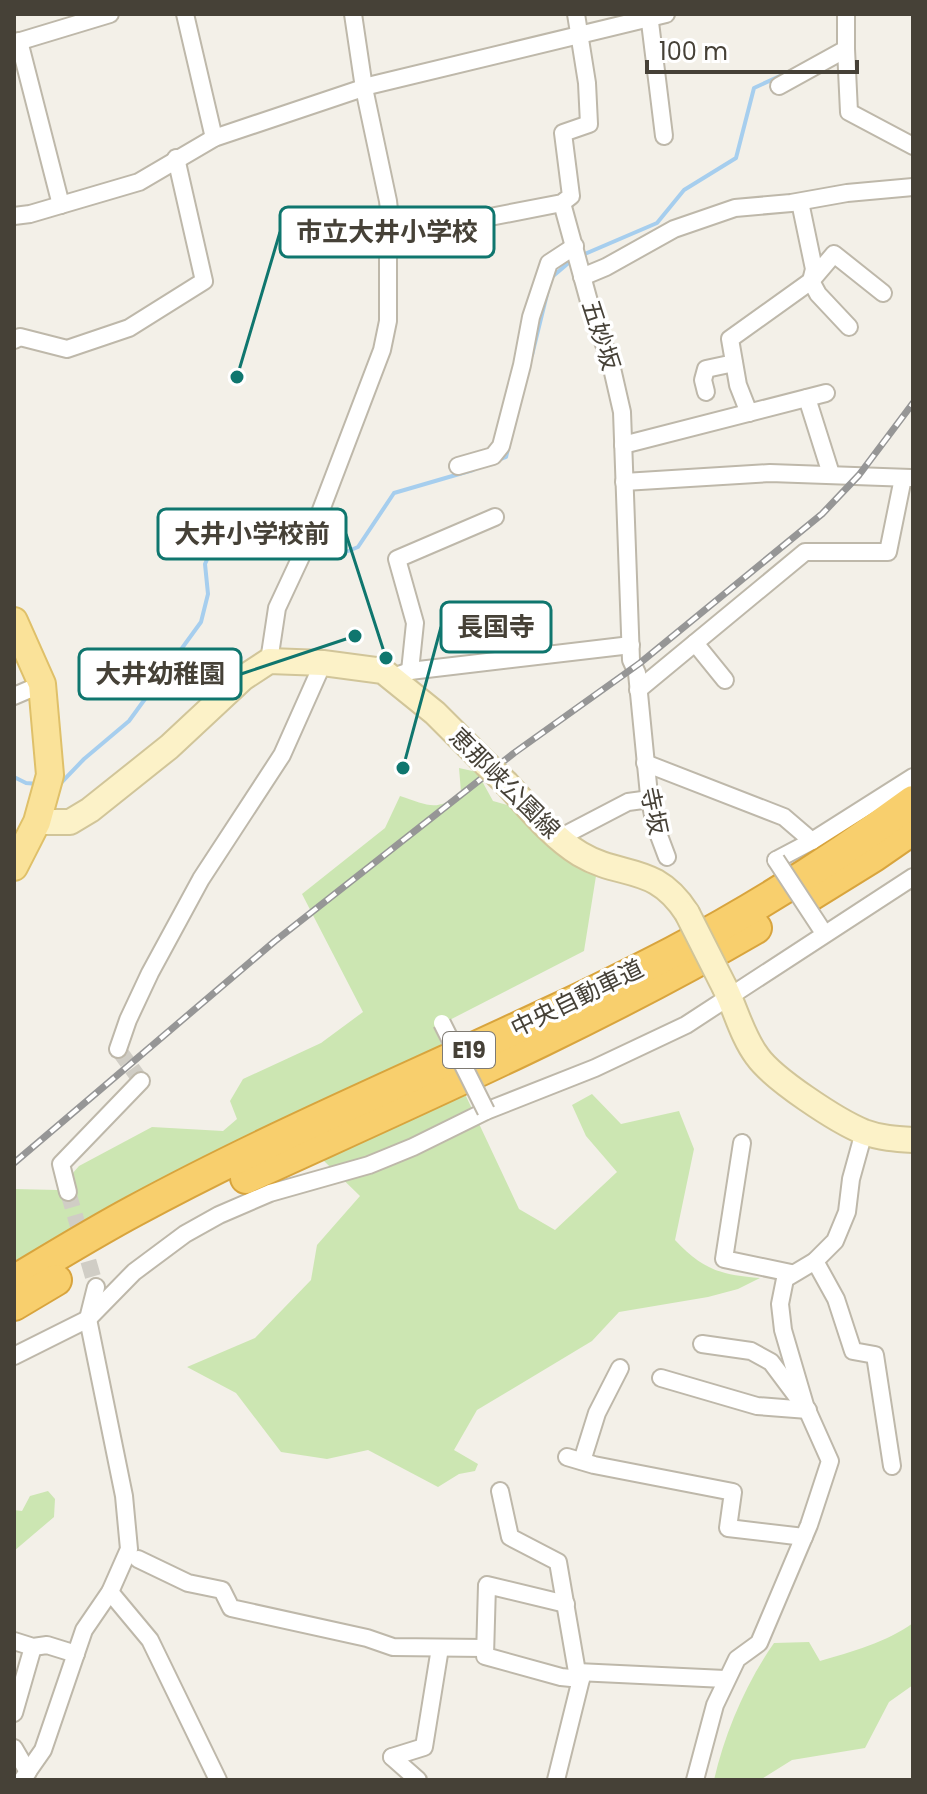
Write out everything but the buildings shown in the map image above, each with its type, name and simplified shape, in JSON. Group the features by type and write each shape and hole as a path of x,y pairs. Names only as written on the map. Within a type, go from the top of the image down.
{"highway":[{"name":"中央自動車道","path":"14,1281 136,1210 231,1162 673,952 771,897 913,801"},
{"name":"中央自動車道","path":"14,1305 144,1229 239,1181 685,970 848,873 913,829"}],"main road":[{"path":"14,621 42,684 48,785 37,822 14,867"},
{"name":"恵那峡公園線","path":"269,661 323,663 400,674 559,838 589,858 641,873 677,897 757,1057 772,1072 827,1112 864,1132 889,1139 913,1140"},
{"path":"37,822 70,822 90,810 169,747 243,678 269,661"}],"street":[{"path":"61,205 17,42 110,14"},
{"path":"185,14 214,138"},
{"path":"269,661 277,608 313,531 382,350 388,321 388,254 392,236 353,14"},
{"path":"392,236 562,203 571,196 563,133 589,124 587,83 576,14"},
{"path":"846,14 849,112 913,146"},
{"path":"14,216 139,182 214,138 364,88 655,15 664,136"},
{"path":"779,86 846,49"},
{"path":"14,340 20,337 67,349 129,328 204,281 176,158"},
{"path":"582,277 674,229 735,208 913,187"},
{"path":"800,202 814,269 811,281 818,294 849,327"},
{"name":"五妙坂","path":"562,203 619,393 631,645"},
{"path":"458,466 493,456 501,446 531,317 549,263 575,246"},
{"path":"749,413 738,385 730,339 811,281 834,254 883,293"},
{"path":"706,392 703,380 706,369 734,363"},
{"path":"623,445 826,393"},
{"path":"807,398 831,474"},
{"path":"624,482 770,473 908,478 888,552 805,552 638,690"},
{"path":"495,517 397,559 415,623 400,674 631,645"},
{"path":"695,643 725,680"},
{"name":"寺坂","path":"631,645 650,799 655,825 667,857"},
{"path":"118,1049 150,973 201,879 282,755 323,663"},
{"path":"14,696 42,684"},
{"path":"645,763 784,817 812,841"},
{"path":"823,930 776,860 812,841 913,777"},
{"path":"559,838 628,802 650,799"},
{"path":"14,1356 88,1319 134,1272 185,1234 219,1215 270,1193 369,1165 486,1111 595,1068 686,1025 727,992 913,877"},
{"path":"442,1023 486,1111"},
{"path":"68,1192 61,1164 141,1081"},
{"path":"695,1780 725,1679 737,1659 759,1643 804,1537 830,1461 808,1410 783,1330 780,1304 785,1279 815,1261 835,1241 847,1212 851,1179 864,1132"},
{"path":"742,1143 724,1259 791,1273"},
{"path":"815,1261 836,1299 853,1351 875,1355 892,1466"},
{"path":"25,1776 43,1750 84,1630 110,1592 129,1549 124,1496 88,1319 96,1287"},
{"path":"702,1344 751,1351 771,1362 808,1410"},
{"path":"620,1368 575,1459 733,1492 728,1528 804,1537"},
{"path":"661,1378 757,1406 808,1410"},
{"path":"500,1491 510,1537 558,1562 579,1675 556,1780"},
{"path":"138,1559 188,1583 222,1590 231,1608 367,1638 393,1647 484,1648"},
{"path":"566,1604 487,1585 485,1656 561,1677 725,1679"},
{"path":"110,1592 150,1640 218,1780"},
{"path":"14,1641 33,1647 47,1645 76,1654"},
{"path":"14,1713 33,1647"},
{"path":"418,1780 392,1757 424,1747 440,1648"},
{"path":"14,1748 25,1776"}],"green space":[{"path":"459,768 477,772 493,801 522,809 596,876 584,951 434,1028 519,1209 555,1230 617,1172 586,1136 572,1105 592,1094 621,1124 679,1111 694,1149 675,1240 694,1258 713,1269 760,1278 738,1289 708,1297 619,1312 592,1341 477,1410 454,1450 478,1464 475,1471 459,1474 438,1487 368,1450 327,1459 281,1452 236,1393 187,1367 255,1338 311,1280 317,1245 360,1196 286,1124 14,1265 14,1189 58,1190 79,1166 152,1127 223,1131 237,1119 230,1101 243,1079 321,1043 363,1012 302,894 385,828 400,796 432,805 453,799 461,792"},
{"path":"48,1491 55,1499 54,1517 14,1551 14,1510 22,1511 30,1496"},
{"path":"913,1623 913,1685 889,1702 865,1748 792,1760 760,1780 714,1780 738,1708 774,1643 809,1642 820,1661 880,1641"}],"waterway":[{"path":"580,256 657,223 684,190 736,158 754,88 793,70"},
{"path":"552,277 572,260"},
{"path":"532,355 549,286"},
{"path":"496,461 506,457 509,445"},
{"path":"309,552 322,557 336,556 358,547 394,493 473,470"},
{"path":"59,785 129,721 201,622 208,594 205,564 216,539 234,530 257,534 300,550"},
{"path":"14,777 38,784"}],"tunnel":[{"path":"118,1049 141,1081"},
{"path":"68,1192 96,1287"}],"railway":[{"path":"14,1163 275,941 514,753 640,663 822,514 859,475 913,403"}],"place":[{"name":"市立大井小学校","path":"237,377"},
{"name":"大井幼稚園","path":"355,636"},
{"name":"大井小学校前","path":"386,658"},
{"name":"長国寺","path":"403,768"}]}
